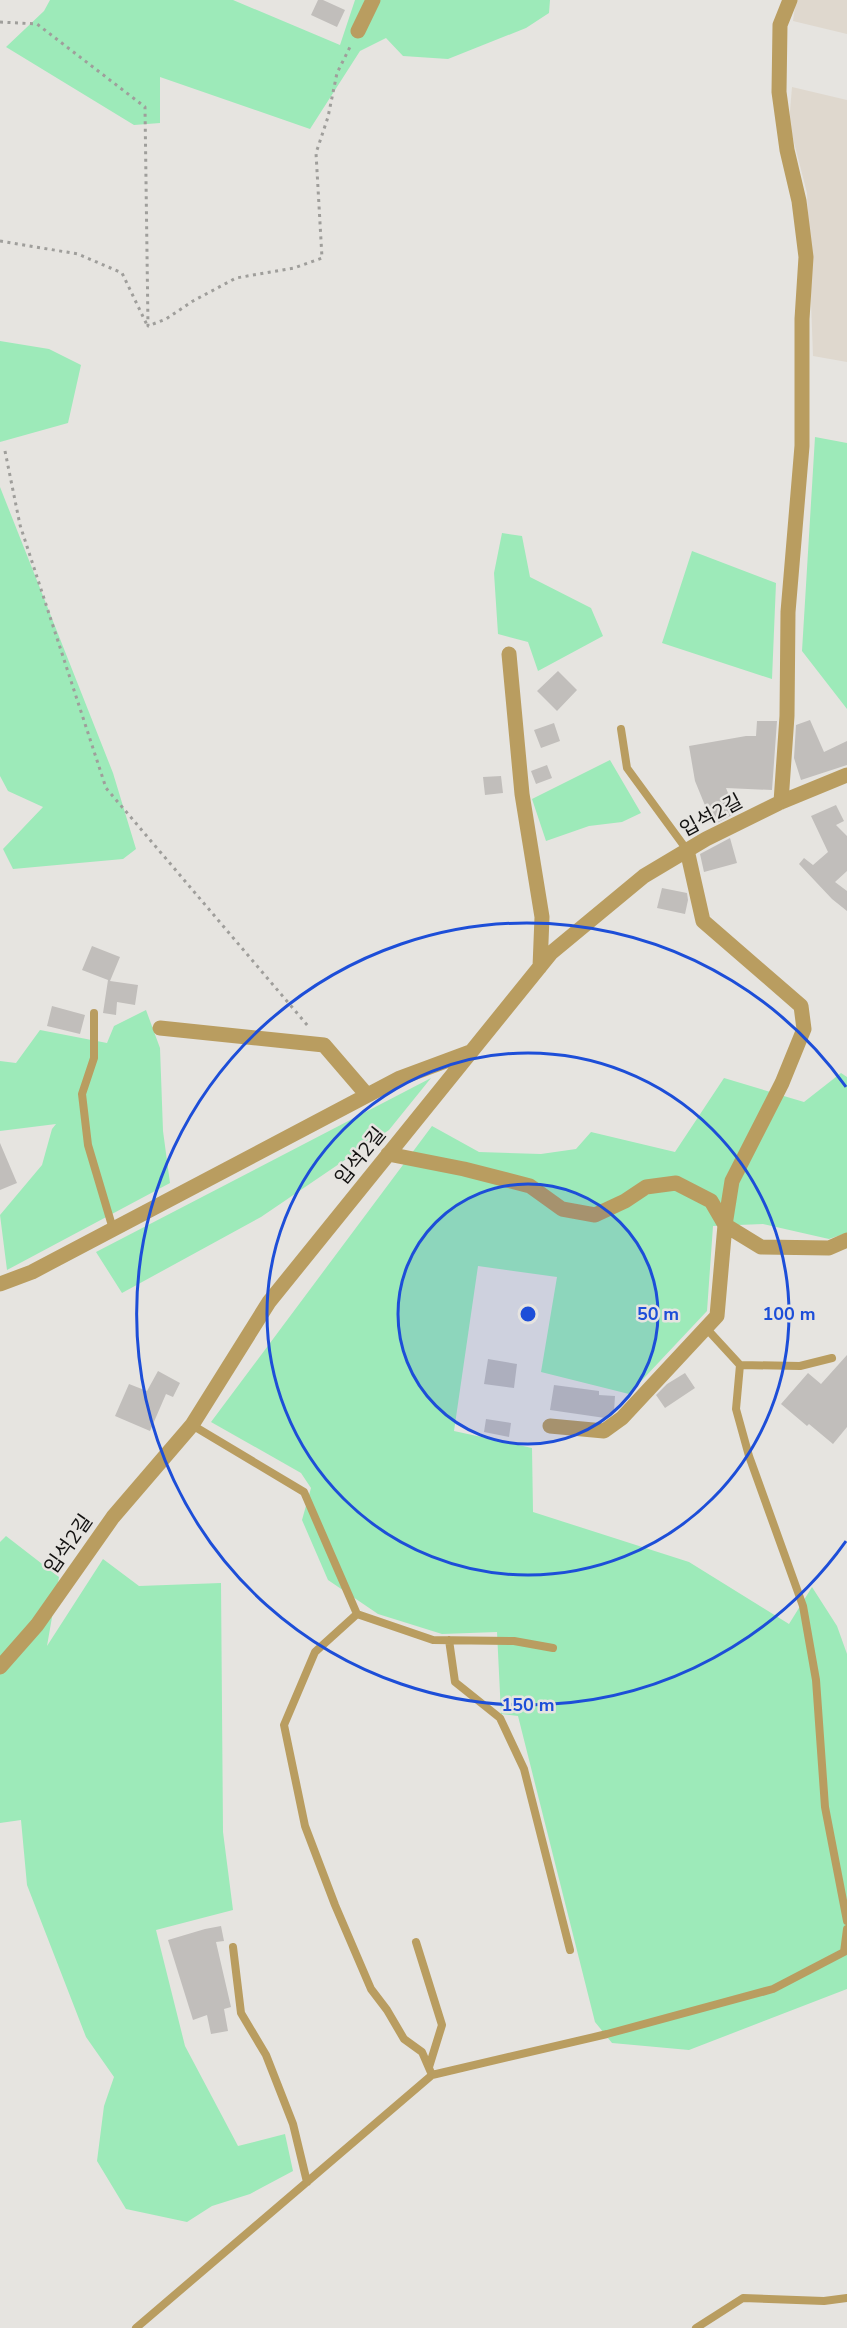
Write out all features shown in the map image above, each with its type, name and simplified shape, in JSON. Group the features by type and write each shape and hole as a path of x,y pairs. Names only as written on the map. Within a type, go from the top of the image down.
{"street":[{"path":"358,31 373,0"},
{"path":"781,802 788,716 788,612 802,446 802,319 806,257 799,201 787,150 780,92 780,25 790,0"},
{"path":"509,654 522,794 542,917 540,967"},
{"name":"입석2길","path":"0,1667 37,1625 112,1517 192,1425 269,1302 551,953 644,876 687,850 781,802 847,775"},
{"path":"550,1426 604,1431 622,1418 717,1316 724,1225 732,1181 782,1083 804,1029 801,1006 703,921 687,850"},
{"path":"160,1028 324,1045 367,1095"},
{"path":"0,1284 32,1272 400,1078 471,1052"},
{"path":"388,1154 464,1169 530,1186 562,1209 595,1215 625,1201 646,1187 676,1183 711,1201 724,1225 761,1247 829,1248 847,1240"}],"lane":[{"path":"621,729 627,768 687,850"},
{"path":"94,1013 94,1058 82,1094 88,1145 112,1229"},
{"path":"706,1328 740,1365 800,1366 832,1358"},
{"path":"740,1365 736,1409 749,1456 803,1606 816,1680 825,1807 847,1921"},
{"path":"192,1425 304,1492 357,1614 433,1640 514,1641 553,1648"},
{"path":"357,1614 315,1652 284,1725 305,1826 370,1989 387,2010 404,2039 422,2052 430,2071"},
{"path":"449,1640 455,1682 500,1718 524,1769 570,1950"},
{"path":"136,2328 307,2182 430,2071 607,2034 773,1989 844,1952 847,1929"},
{"path":"416,1942 442,2025 430,2071"},
{"path":"233,1947 241,2013 266,2055 290,2114 307,2182"},
{"path":"696,2328 743,2298 824,2301 847,2298"}],"path":[{"path":"0,22 37,24 145,106 148,326"},
{"path":"148,326 166,319 193,301 236,278 294,268 322,258 316,153 328,117 337,73 358,31"},
{"path":"0,241 78,254 122,273 148,326"},
{"path":"5,451 20,525 106,788 324,1045"}],"shaded area":[{"path":"796,0 847,0 847,34 793,21"},
{"path":"792,87 847,100 847,362 813,356 807,193 789,123"}],"green space":[{"path":"50,0 233,0 340,45 355,0 550,0 549,13 526,28 448,59 403,56 386,38 360,51 310,129 160,77 160,123 134,125 6,47 44,11"},
{"path":"0,341 49,349 81,365 68,423 0,442"},
{"path":"815,437 847,443 847,709 802,651"},
{"path":"0,487 113,773 136,849 123,859 13,869 3,849 43,807 8,791 0,776"},
{"path":"502,533 522,536 530,577 591,608 603,636 538,671 528,642 498,634 494,573"},
{"path":"692,551 776,583 772,679 662,643"},
{"path":"610,760 641,813 622,822 589,826 546,841 532,799"},
{"path":"146,1010 160,1048 163,1131 170,1183 7,1270 0,1215 42,1165 52,1129 56,1124 0,1131 0,1061 16,1063 40,1030 107,1043 114,1026"},
{"path":"841,1073 847,1077 847,1233 829,1239 763,1224 713,1226 707,1311 629,1394 541,1372 557,1277 478,1266 454,1431 532,1448 533,1512 689,1562 789,1624 812,1587 837,1626 847,1654 847,1989 689,2050 612,2043 595,2022 518,1716 501,1714 497,1632 442,1634 378,1614 328,1580 302,1520 311,1488 301,1473 211,1422 432,1126 479,1152 541,1154 576,1149 591,1132 675,1152 724,1078 804,1102"},
{"path":"431,1078 389,1130 261,1217 122,1293 96,1252"},
{"path":"6,1536 59,1577 47,1646 103,1559 139,1586 221,1583 223,1832 233,1910 156,1930 185,2046 238,2146 285,2134 293,2171 250,2194 212,2206 187,2222 126,2209 97,2161 104,2106 114,2077 86,2037 27,1885 21,1820 0,1823 0,1542"}],"building":[{"path":"318,0 345,10 337,27 311,15"},
{"path":"558,671 577,690 557,711 537,691"},
{"path":"810,720 824,752 847,741 847,765 801,780 794,758 796,725"},
{"path":"757,721 777,721 772,790 726,788 736,813 713,825 695,781 689,746 756,736"},
{"path":"554,723 560,741 541,748 534,730"},
{"path":"547,765 552,778 536,784 531,771"},
{"path":"501,776 503,793 485,795 483,777"},
{"path":"836,805 844,821 836,825 847,836 847,871 835,882 847,891 847,911 832,899 799,864 804,858 813,865 828,852 811,816"},
{"path":"730,838 737,863 704,872 700,854"},
{"path":"662,888 687,893 685,914 657,908"},
{"path":"92,946 120,957 110,981 138,985 135,1005 117,1002 116,1015 103,1013 108,980 82,970"},
{"path":"52,1006 85,1015 80,1034 47,1026"},
{"path":"0,1143 17,1183 0,1190"},
{"path":"847,1355 847,1427 833,1444 781,1404 808,1373 821,1384"},
{"path":"488,1359 517,1364 514,1388 484,1384"},
{"path":"158,1371 180,1383 173,1397 166,1394 150,1431 115,1416 129,1384 147,1391"},
{"path":"685,1373 695,1388 665,1408 656,1395 667,1384"},
{"path":"554,1385 599,1391 599,1395 615,1396 614,1412 605,1418 550,1410"},
{"path":"486,1419 511,1423 509,1437 484,1432"},
{"path":"221,1926 224,1941 216,1942 231,2007 224,2009 228,2031 211,2034 207,2015 193,2020 168,1940"}]}
